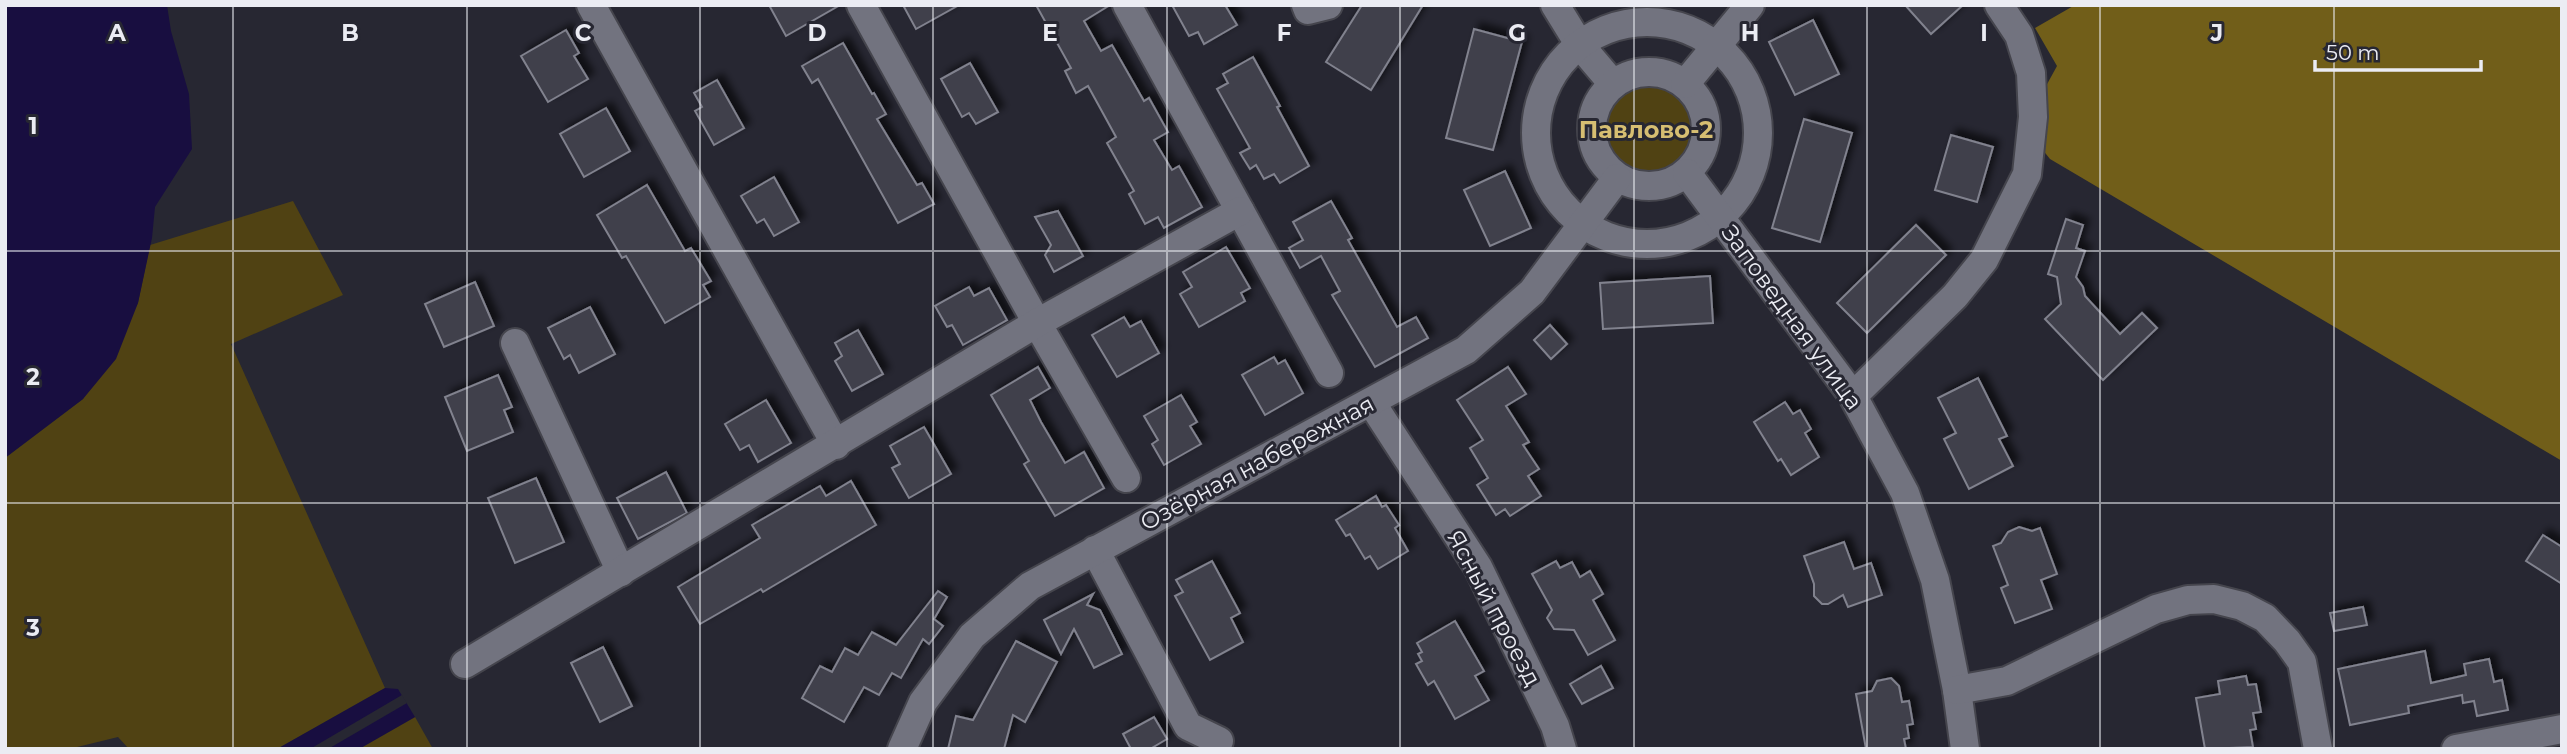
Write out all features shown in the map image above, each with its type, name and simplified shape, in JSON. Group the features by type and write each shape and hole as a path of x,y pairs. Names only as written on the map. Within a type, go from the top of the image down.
{"street":[{"path":"591,5 836,445"},
{"path":"862,5 1037,323 1126,478"},
{"path":"1127,5 1329,373"},
{"path":"1306,5 1308,10 1328,5"},
{"path":"1555,5 1579,44 1613,84"},
{"path":"1685,83 1750,5"},
{"path":"1853,396 1955,296 1984,260 2026,174 2033,117 2031,73 2019,35 1999,5"},
{"path":"1632,22 1661,22 1690,29 1717,46 1742,73 1757,110 1758,150 1745,188 1720,218 1689,237 1653,245 1616,241 1583,226 1558,202 1541,171 1535,137 1539,102 1554,70 1579,44 1603,30 1632,22"},
{"path":"1649,71 1668,75 1685,83 1698,99 1706,117 1706,137 1700,157 1687,173 1671,183 1653,187 1634,185 1617,178 1601,163 1592,143 1591,121 1599,100 1613,84 1630,74 1649,71"},
{"name":"Заповедная улица","path":"1687,173 1853,396 1905,494 1935,580 1957,690 1965,749"},
{"name":"Озёрная набережная","path":"902,749 923,702 972,636 1030,586 1466,350 1532,292 1617,178"},
{"path":"464,664 1037,323 1240,211"},
{"path":"515,343 621,572"},
{"name":"Ясный проезд","path":"1371,402 1478,567 1555,726 1562,749"},
{"path":"1095,550 1188,726 1219,741"},
{"path":"1957,690 2007,681 2157,609 2188,600 2214,599 2242,606 2265,618 2302,662 2318,749"},
{"path":"2456,749 2562,729"}],"shaded area":[{"path":"5,5 167,5 171,31 189,94 192,149 155,207 152,238 138,303 116,359 83,399 5,458"},
{"path":"2075,5 2562,5 2562,461 2050,159 2034,139 2040,97 2057,66 2035,28"},
{"path":"1647,82 1665,85 1680,96 1691,111 1694,129 1691,147 1680,162 1665,173 1647,176 1629,173 1614,162 1603,147 1600,129 1603,111 1614,96 1629,85"},
{"path":"293,201 343,295 231,344 385,688 277,749 129,749 118,737 69,749 5,749 5,458 83,399 138,303 150,245"},
{"path":"385,688 398,689 415,717 359,749 277,749"},
{"path":"415,717 433,749 359,749"}],"pier":[{"path":"402,695 407,703 328,749 310,749"}],"building":[{"path":"769,5 840,5 786,36"},
{"path":"903,5 959,5 916,29"},
{"path":"1036,5 1110,5 1084,21 1101,51 1112,45 1144,101 1149,98 1168,132 1154,140 1172,170 1179,166 1202,207 1164,228 1158,217 1145,224 1129,194 1134,191 1107,143 1116,137 1088,86 1076,93 1065,71 1071,68"},
{"path":"1172,5 1225,5 1237,25 1204,44 1198,32 1189,36"},
{"path":"1362,5 1423,5 1371,90 1326,62"},
{"path":"1905,5 1963,5 1931,34"},
{"path":"1813,20 1839,74 1795,95 1769,42"},
{"path":"1474,29 1522,42 1493,150 1446,138"},
{"path":"566,30 579,53 574,56 588,79 548,102 521,56"},
{"path":"843,43 886,114 877,119 917,185 922,183 934,204 898,223 818,79 812,83 802,66"},
{"path":"1253,57 1309,166 1280,183 1274,174 1264,179 1256,165 1250,169 1240,153 1250,148 1217,89 1228,83 1223,74"},
{"path":"970,63 998,112 976,124 969,113 962,117 941,79"},
{"path":"717,80 744,128 714,145 695,111 702,107 694,93"},
{"path":"606,108 630,151 584,177 560,134"},
{"path":"1804,119 1852,133 1820,242 1772,228"},
{"path":"1951,135 1993,147 1977,202 1935,190"},
{"path":"1505,171 1531,228 1490,246 1464,190"},
{"path":"774,177 799,222 774,236 764,219 757,223 741,196"},
{"path":"647,185 685,251 691,248 711,281 703,285 710,297 665,323 626,256 622,258 597,215"},
{"path":"1331,201 1352,238 1348,240 1397,327 1416,317 1428,338 1375,367 1332,295 1340,291 1321,256 1300,268 1289,248 1303,240 1293,222"},
{"path":"1058,211 1083,256 1054,272 1045,255 1051,245 1035,217"},
{"path":"2066,219 2083,225 2076,248 2085,251 2076,277 2085,296 2120,334 2142,313 2157,328 2103,380 2045,319 2061,304 2057,277 2048,274"},
{"path":"1916,225 1946,255 1867,333 1837,303"},
{"path":"1226,247 1250,288 1241,293 1245,301 1199,327 1180,294 1192,287 1183,272"},
{"path":"1710,276 1713,323 1603,329 1600,283"},
{"path":"475,282 494,326 444,347 425,304"},
{"path":"969,287 974,296 989,288 1007,320 963,345 952,325 947,327 935,306"},
{"path":"590,307 615,354 579,373 570,355 564,359 548,328"},
{"path":"1124,317 1130,327 1141,321 1159,353 1117,377 1092,335"},
{"path":"1550,325 1567,344 1551,359 1534,340"},
{"path":"858,330 883,374 852,391 835,361 842,356 835,343"},
{"path":"1274,357 1278,364 1285,360 1303,393 1265,415 1242,375"},
{"path":"1038,367 1050,388 1030,400 1041,422 1065,463 1084,452 1104,488 1055,516 1024,464 1029,461 991,395"},
{"path":"1508,367 1526,394 1506,406 1529,442 1523,445 1539,469 1528,476 1541,496 1510,516 1505,509 1496,515 1477,485 1488,478 1470,448 1483,440 1457,400"},
{"path":"498,375 512,407 504,410 513,432 467,451 445,397"},
{"path":"1978,378 2007,436 1999,439 2013,466 1969,489 1944,439 1956,433 1938,398"},
{"path":"1181,395 1197,422 1190,426 1201,444 1164,465 1152,444 1158,440 1144,416"},
{"path":"766,400 791,443 758,462 749,445 740,450 725,424"},
{"path":"1785,402 1793,414 1800,410 1811,429 1805,433 1819,457 1791,475 1781,459 1778,461 1754,422"},
{"path":"924,427 951,474 909,498 892,468 900,464 890,446"},
{"path":"666,472 687,513 638,539 617,498"},
{"path":"536,478 564,542 515,563 488,498"},
{"path":"851,481 876,525 763,592 761,589 700,624 678,587 760,538 752,525 820,486 826,496"},
{"path":"1376,496 1382,507 1386,505 1399,525 1395,528 1408,551 1378,569 1370,556 1365,559 1350,534 1346,536 1336,520"},
{"path":"2019,527 2032,531 2040,528 2057,574 2041,580 2052,609 2015,623 2001,588 2008,585 1993,546 2001,543 2008,532"},
{"path":"2543,535 2562,547 2562,584 2526,561"},
{"path":"1844,542 1854,569 1871,563 1882,595 1848,607 1843,595 1828,604 1822,604 1814,596 1814,584 1804,556"},
{"path":"1212,561 1240,613 1231,618 1243,642 1210,660 1175,596 1183,592 1176,580"},
{"path":"1556,561 1560,568 1572,562 1580,577 1590,571 1603,594 1593,600 1615,640 1588,655 1574,630 1554,629 1547,618 1552,610 1532,574"},
{"path":"938,591 947,597 934,619 943,626 929,644 923,639 901,678 892,673 879,695 864,687 844,722 802,698 820,666 832,672 845,648 858,655 872,632 896,645"},
{"path":"1093,594 1087,605 1100,610 1122,654 1094,668 1074,629 1061,654 1044,620"},
{"path":"2363,607 2367,625 2334,631 2330,613"},
{"path":"1455,621 1484,671 1475,676 1489,700 1455,719 1434,681 1428,685 1416,664 1422,661 1418,654 1422,652 1417,643"},
{"path":"1016,641 1057,662 1025,722 1013,715 1004,749 948,749 956,716 973,720"},
{"path":"603,647 632,706 600,722 571,663"},
{"path":"2425,651 2431,683 2466,675 2464,664 2489,659 2494,682 2502,680 2508,710 2477,716 2474,701 2463,703 2462,695 2408,706 2409,713 2350,725 2338,669"},
{"path":"1601,666 1613,688 1582,704 1570,684"},
{"path":"2246,676 2248,685 2256,684 2261,712 2253,713 2256,729 2250,730 2253,747 2205,749 2196,698 2220,694 2218,681"},
{"path":"1891,678 1899,686 1902,702 1909,701 1913,724 1907,725 1909,738 1904,739 1906,749 1866,749 1856,694 1872,691 1877,681"},
{"path":"1154,717 1167,739 1150,749 1131,749 1123,734"}],"district":[{"name":"Павлово-2","path":"1646,129"}]}
